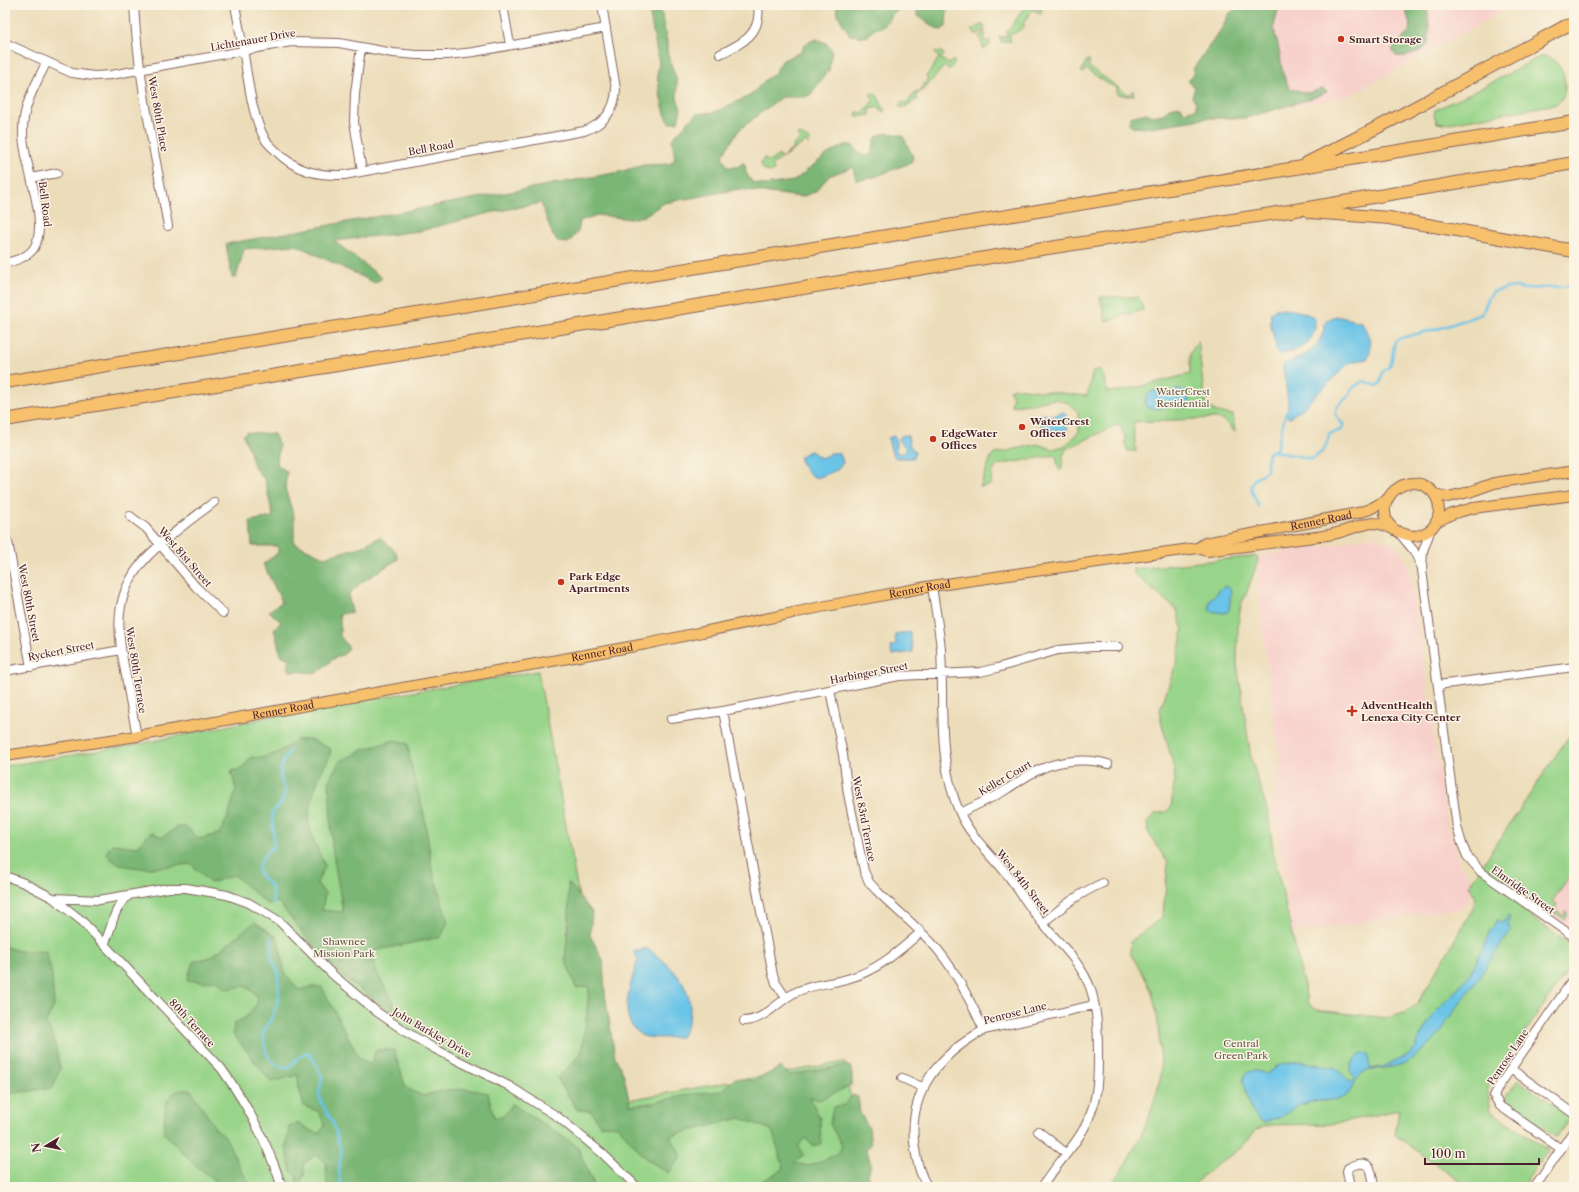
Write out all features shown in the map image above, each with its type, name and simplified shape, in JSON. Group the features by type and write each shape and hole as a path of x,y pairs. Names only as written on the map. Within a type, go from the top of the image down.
{"highway":[{"path":"1298,168 1390,121 1566,26 1574,25"},
{"path":"5,382 1574,122"},
{"path":"5,420 1003,255 1290,211 1570,164"},
{"path":"1290,211 1389,218 1574,251"}],"main road":[{"name":"Renner Road","path":"1198,548 1205,543 1358,513 1370,509 1388,499 1391,493 1399,486 1409,483 1420,483 1429,488 1434,494 1448,497 1469,492 1494,483 1574,471"},
{"path":"1434,494 1439,506 1439,517 1434,525"},
{"name":"Renner Road","path":"5,756 137,736 646,644 821,607 932,586 1198,548 1207,551 1325,535 1374,523 1397,532 1416,536 1426,533 1434,525 1452,514 1473,508 1574,495"},
{"path":"1388,499 1386,513 1388,523 1397,532"}],"street":[{"name":"West 80th Place","path":"134,5 136,41 140,70 168,226"},
{"name":"Bell Road","path":"235,5 252,102 256,118 265,140 280,156 291,164 312,173 326,175 344,175 584,131 600,123 609,114 616,98 614,76 602,5"},
{"path":"503,5 510,45"},
{"path":"720,54 752,34 758,23 758,5"},
{"name":"Lichtenauer Drive","path":"5,43 72,73 94,76 111,75 140,70 291,42 339,43 393,53 417,55 470,52 606,28"},
{"path":"361,47 354,94 354,122 362,171"},
{"path":"31,178 23,136 23,120 26,105 46,62"},
{"name":"Bell Road","path":"5,263 25,256 34,248 38,236 39,219 31,178 57,173"},
{"name":"West 80th Terrace","path":"137,736 121,650 118,624 126,590 136,570 144,560 161,544 214,502"},
{"name":"West 81st Street","path":"130,516 146,528 196,587 223,613"},
{"path":"1422,570 1423,551 1434,525"},
{"path":"1397,532 1414,552 1422,570"},
{"name":"West 80th Street","path":"8,542 31,666"},
{"name":"Elmridge Street","path":"1422,570 1457,827 1462,844 1468,856 1481,872 1574,937"},
{"name":"West 84th Street","path":"932,586 938,622 942,673 944,748 953,795 960,813 970,830 1000,865 1043,923 1075,960 1090,989 1098,1022 1097,1093 1093,1109 1083,1132 1042,1187"},
{"name":"Harbinger Street","path":"671,719 723,711 899,676 980,672 1058,650 1092,647 1118,647"},
{"name":"Ryckert Street","path":"5,671 121,650"},
{"path":"1438,686 1574,667"},
{"name":"West 83rd Terrace","path":"830,690 843,755 848,794 864,872 869,882 876,890 931,942 952,970 970,1000 984,1030"},
{"path":"723,711 773,975 776,983 786,998"},
{"name":"Keller Court","path":"960,813 983,803 1026,776 1053,765 1084,761 1099,761 1108,764"},
{"path":"5,876 24,883 53,898"},
{"path":"1043,923 1072,899 1103,883"},
{"name":"John Barkley Drive","path":"53,898 100,900 169,888 202,890 227,895 249,903 267,913 287,928 354,994 377,1012 406,1032 435,1049 509,1086 558,1117 603,1154 637,1187"},
{"path":"104,944 116,909 129,895"},
{"name":"80th Terrace","path":"53,898 82,921 184,1027 221,1068 236,1089 265,1141 282,1187"},
{"path":"744,1021 761,1017 786,998 808,987 849,979 870,970 889,959 921,932"},
{"name":"Penrose Lane","path":"1561,1149 1497,1104 1494,1096 1574,978"},
{"name":"Penrose Lane","path":"928,1187 921,1173 913,1139 916,1111 924,1088 934,1071 955,1049 984,1030 1094,1005"},
{"path":"1511,1069 1574,1114"},
{"path":"902,1078 924,1088"},
{"path":"1535,1187 1574,1130"},
{"path":"1038,1132 1066,1153"},
{"path":"1350,1187 1347,1171 1348,1168 1367,1164 1371,1167 1374,1187"}],"shaded area":[{"path":"1249,5 1514,5 1347,97 1268,110"},
{"name":"AdventHealth Lenexa City Center","path":"1372,536 1385,540 1396,546 1402,554 1409,569 1448,830 1450,832 1457,855 1458,863 1476,885 1461,908 1292,933 1278,829 1273,811 1280,765 1260,606 1257,556 1331,545"},
{"path":"1574,857 1574,935 1536,910"}],"green space":[{"path":"648,5 660,5 667,42 667,52 677,81 677,98 681,109 678,122 669,123 665,114 657,74 659,63"},
{"path":"837,5 908,5 906,9 901,9 893,13 884,26 875,29 867,37 850,35 837,12"},
{"path":"914,5 941,5 947,11 946,27 939,30 918,16"},
{"path":"1026,5 1028,5 1036,11 1040,7 1042,9 1040,14 1033,9 1023,23 1025,25 1015,33 1009,34 1011,41 1001,42 999,37 1006,37 1007,32"},
{"path":"1240,5 1277,5 1278,10 1274,30 1283,74 1287,83 1290,88 1306,93 1323,89 1327,92 1310,99 1246,118 1208,118 1145,128 1132,127 1129,123 1130,117 1147,113 1152,116 1163,114 1169,108 1181,106 1184,112 1196,109 1196,102 1192,97 1195,87 1188,81 1195,72 1193,69 1222,28 1229,14"},
{"path":"1406,5 1426,5 1429,31 1428,42 1425,48 1418,53 1408,56 1396,56 1392,50 1411,28 1406,11"},
{"path":"981,24 985,27 984,30 977,35 971,30 974,30 977,26 979,27"},
{"path":"985,31 984,41 990,41 990,45 984,49 979,36"},
{"path":"816,39 826,43 832,50 829,70 810,95 805,97 781,97 739,130 722,156 727,167 738,167 742,163 745,164 746,173 753,183 764,185 794,181 826,155 845,145 852,145 863,156 872,155 875,138 882,134 888,133 903,136 913,157 911,163 877,176 856,180 853,167 829,176 815,192 801,197 739,189 664,203 644,216 630,219 597,215 580,221 578,232 568,243 559,242 553,236 541,203 489,213 420,231 334,241 382,278 375,283 296,245 244,249 236,278 232,278 226,244 619,172 644,165 669,164 675,159 672,139 696,114 715,112 751,95 766,79 773,75 783,60 801,52 805,44"},
{"path":"940,51 944,54 941,59 949,64 953,60 955,63 949,70 945,66 924,89 916,95 918,100 915,100 910,105 901,108 899,105 902,101 907,104 916,91 918,93 928,79 926,77 939,58 935,53"},
{"path":"1541,56 1548,57 1555,61 1560,67 1563,75 1565,91 1557,104 1444,124 1437,123 1434,115 1435,110 1489,84"},
{"path":"1087,60 1090,61 1088,66 1129,95 1133,90 1134,95 1128,96 1117,94 1117,88 1108,84 1086,69 1083,73 1081,72"},
{"path":"873,93 877,95 885,111 881,112 880,107 870,109 870,115 858,117 856,115 857,112 863,114 874,99 870,95"},
{"path":"800,134 810,141 809,145 805,142 772,165 774,171 769,172 764,170 761,164 764,158 769,162 779,155 781,158 794,148 793,145 800,140 797,135"},
{"path":"1100,297 1139,297 1143,310 1106,321"},
{"name":"WaterCrest Residential","path":"1198,340 1204,394 1207,406 1217,412 1233,415 1235,432 1224,421 1216,418 1133,422 1136,451 1128,451 1124,442 1126,439 1119,424 1066,449 1063,456 1062,469 1059,470 1056,455 997,465 992,473 991,485 980,487 991,457 995,454 1037,444 1053,449 1064,446 1072,440 1079,431 1078,412 1068,403 1055,399 1011,406 1013,396 1009,390 1015,388 1087,396 1093,371 1101,369 1108,392 1126,390 1190,374 1190,354"},
{"path":"246,432 274,434 279,445 277,464 287,472 285,488 294,517 294,543 324,557 360,547 380,537 396,552 398,559 362,582 348,595 352,612 340,614 340,636 349,648 344,654 333,659 317,673 290,671 287,666 291,660 281,655 274,629 281,622 269,611 282,602 263,564 278,553 278,546 252,546 250,521 273,517 265,480 254,467 243,435"},
{"name":"Central Green Park","path":"1257,556 1258,561 1241,604 1238,624 1237,664 1251,758 1268,813 1274,856 1308,1003 1316,1010 1387,1018 1404,1013 1417,1004 1474,907 1475,896 1469,885 1569,736 1574,735 1574,870 1553,900 1557,905 1555,910 1563,916 1567,911 1568,914 1565,920 1542,904 1532,918 1574,947 1574,961 1487,1088 1491,1111 1548,1150 1522,1187 1468,1187 1395,1135 1399,1110 1332,1124 1270,1125 1257,1129 1241,1148 1203,1175 1193,1187 1109,1187 1129,1159 1148,1120 1160,1082 1161,1061 1157,1014 1152,992 1130,953 1131,941 1161,918 1163,914 1168,863 1148,832 1147,823 1154,814 1166,812 1171,807 1175,779 1174,768 1160,717 1160,710 1176,664 1183,631 1177,610 1134,574 1133,569"},
{"name":"Shawnee Mission Park","path":"538,671 616,1102 844,1062 867,1187 5,1187 5,766 139,744 299,711"},
{"path":"309,739 331,749 329,758 315,788 310,805 309,817 311,833 325,866 317,883 325,894 322,910 343,912 332,847 329,780 339,762 362,750 395,740 408,744 410,761 424,814 432,869 448,922 441,937 373,951 377,974 393,1000 396,1017 343,976 316,949 278,902 267,904 234,875 210,883 191,864 153,868 133,867 112,860 106,853 112,844 138,847 151,832 162,837 178,827 187,827 198,839 219,834 228,817 236,789 231,771 242,769 251,757 261,758 277,753 296,740"},
{"path":"568,882 592,912 590,935 603,960 605,994 615,1057 624,1075 630,1105 652,1103 691,1094 722,1091 735,1078 755,1081 781,1067 789,1075 846,1065 852,1068 852,1085 819,1100 810,1097 820,1119 821,1144 813,1146 805,1138 798,1146 804,1156 794,1163 809,1166 838,1154 842,1146 830,1124 833,1107 844,1105 853,1095 858,1097 860,1113 869,1128 871,1145 866,1148 871,1164 868,1175 870,1187 751,1187 784,1169 772,1130 740,1118 670,1136 682,1156 668,1173 645,1158 618,1126 600,1125 591,1111 577,1110 557,1078 581,1054 589,986 576,988 565,959 569,919"},
{"path":"255,922 278,938 285,974 299,990 311,987 322,987 359,1058 371,1065 376,1050 394,1050 406,1088 423,1096 444,1090 467,1089 488,1093 494,1117 503,1117 512,1104 577,1146 595,1187 327,1187 326,1162 316,1155 304,1163 304,1176 298,1187 296,1175 291,1171 286,1147 289,1127 299,1123 311,1131 319,1133 325,1126 319,1112 304,1106 299,1089 298,1075 271,1082 233,1034 234,1023 245,1018 257,1004 257,995 245,986 226,989 216,980 205,982 187,980 193,962 211,957"},
{"path":"5,947 19,951 46,951 52,976 54,1006 46,1022 54,1039 60,1068 53,1088 6,1094 5,969 8,967 5,962"},
{"path":"1518,1080 1571,1116 1557,1138 1503,1101"},
{"path":"191,1090 215,1128 225,1136 241,1170 250,1184 256,1187 220,1187 216,1181 194,1164 164,1133 165,1110 169,1099 177,1091"}],"water":[{"path":"1275,309 1306,313 1314,318 1314,333 1305,344 1292,351 1278,354 1276,351 1270,320 1270,313"},
{"path":"1336,316 1361,322 1370,340 1370,350 1367,359 1352,362 1347,365 1303,408 1289,418 1287,416 1287,397 1283,364 1307,354 1312,350 1321,338 1326,321"},
{"path":"1176,389 1185,392 1188,396 1189,401 1185,407 1177,408 1171,405 1156,409 1146,407 1146,397 1153,391 1160,390 1169,394"},
{"path":"1063,412 1067,416 1067,431 1063,433 1055,429 1049,433 1043,430 1039,418 1041,414 1053,416"},
{"path":"903,435 908,436 910,446 915,452 913,458 896,458 892,454 888,438 894,436 896,439 896,451 900,454 906,451 906,448 899,441 900,437"},
{"path":"811,451 821,458 832,453 840,454 843,463 837,470 817,478 814,477 809,473 800,460 800,456"},
{"path":"1225,586 1231,591 1229,610 1225,613 1210,611 1209,603 1211,599"},
{"path":"910,632 913,652 892,655 890,647 896,645 895,634"},
{"path":"1508,916 1510,917 1507,925 1511,930 1476,982 1446,1022 1440,1033 1420,1053 1402,1064 1362,1073 1354,1082 1351,1091 1346,1096 1334,1100 1310,1102 1298,1106 1279,1118 1272,1119 1265,1123 1252,1111 1243,1080 1247,1073 1256,1071 1267,1074 1277,1066 1298,1061 1336,1068 1350,1082 1355,1079 1350,1071 1352,1065 1362,1054 1365,1053 1368,1055 1370,1069 1383,1067 1410,1053 1416,1047 1418,1040 1433,1016 1469,975 1497,920 1504,922"},
{"path":"646,948 668,965 677,975 689,998 690,1011 688,1024 681,1037 645,1037 633,1028 629,1019 627,1009 629,989 638,959 634,951 639,951"}],"waterway":[{"path":"1274,451 1311,459 1319,455 1326,446 1329,434 1341,430 1344,425 1335,413 1338,405 1349,396 1351,390 1358,384 1364,381 1377,386 1380,383 1383,371 1388,368 1391,363 1395,341 1482,314 1488,299 1493,292 1498,290 1515,287 1524,289 1574,286"},
{"path":"1258,506 1252,492 1253,481 1267,470 1268,453 1274,451 1277,447 1286,412 1288,410"},
{"path":"273,904 272,888 259,873 258,869 260,862 274,846 272,813 281,803 286,792 281,781 280,771 283,761 290,751"},
{"path":"271,938 271,957 278,972 279,996 273,1016 263,1033 266,1052 275,1064 288,1068 298,1058 308,1052 314,1060 322,1077 319,1095 322,1104 333,1123 341,1151 339,1171 341,1187"}],"place":[{"name":"Smart Storage","path":"1341,39"},
{"name":"WaterCrest Offices","path":"1022,427"},
{"name":"EdgeWater Offices","path":"933,439"},
{"name":"Park Edge Apartments","path":"561,582"},
{"name":"AdventHealth Lenexa City Center","path":"1352,711"}]}
